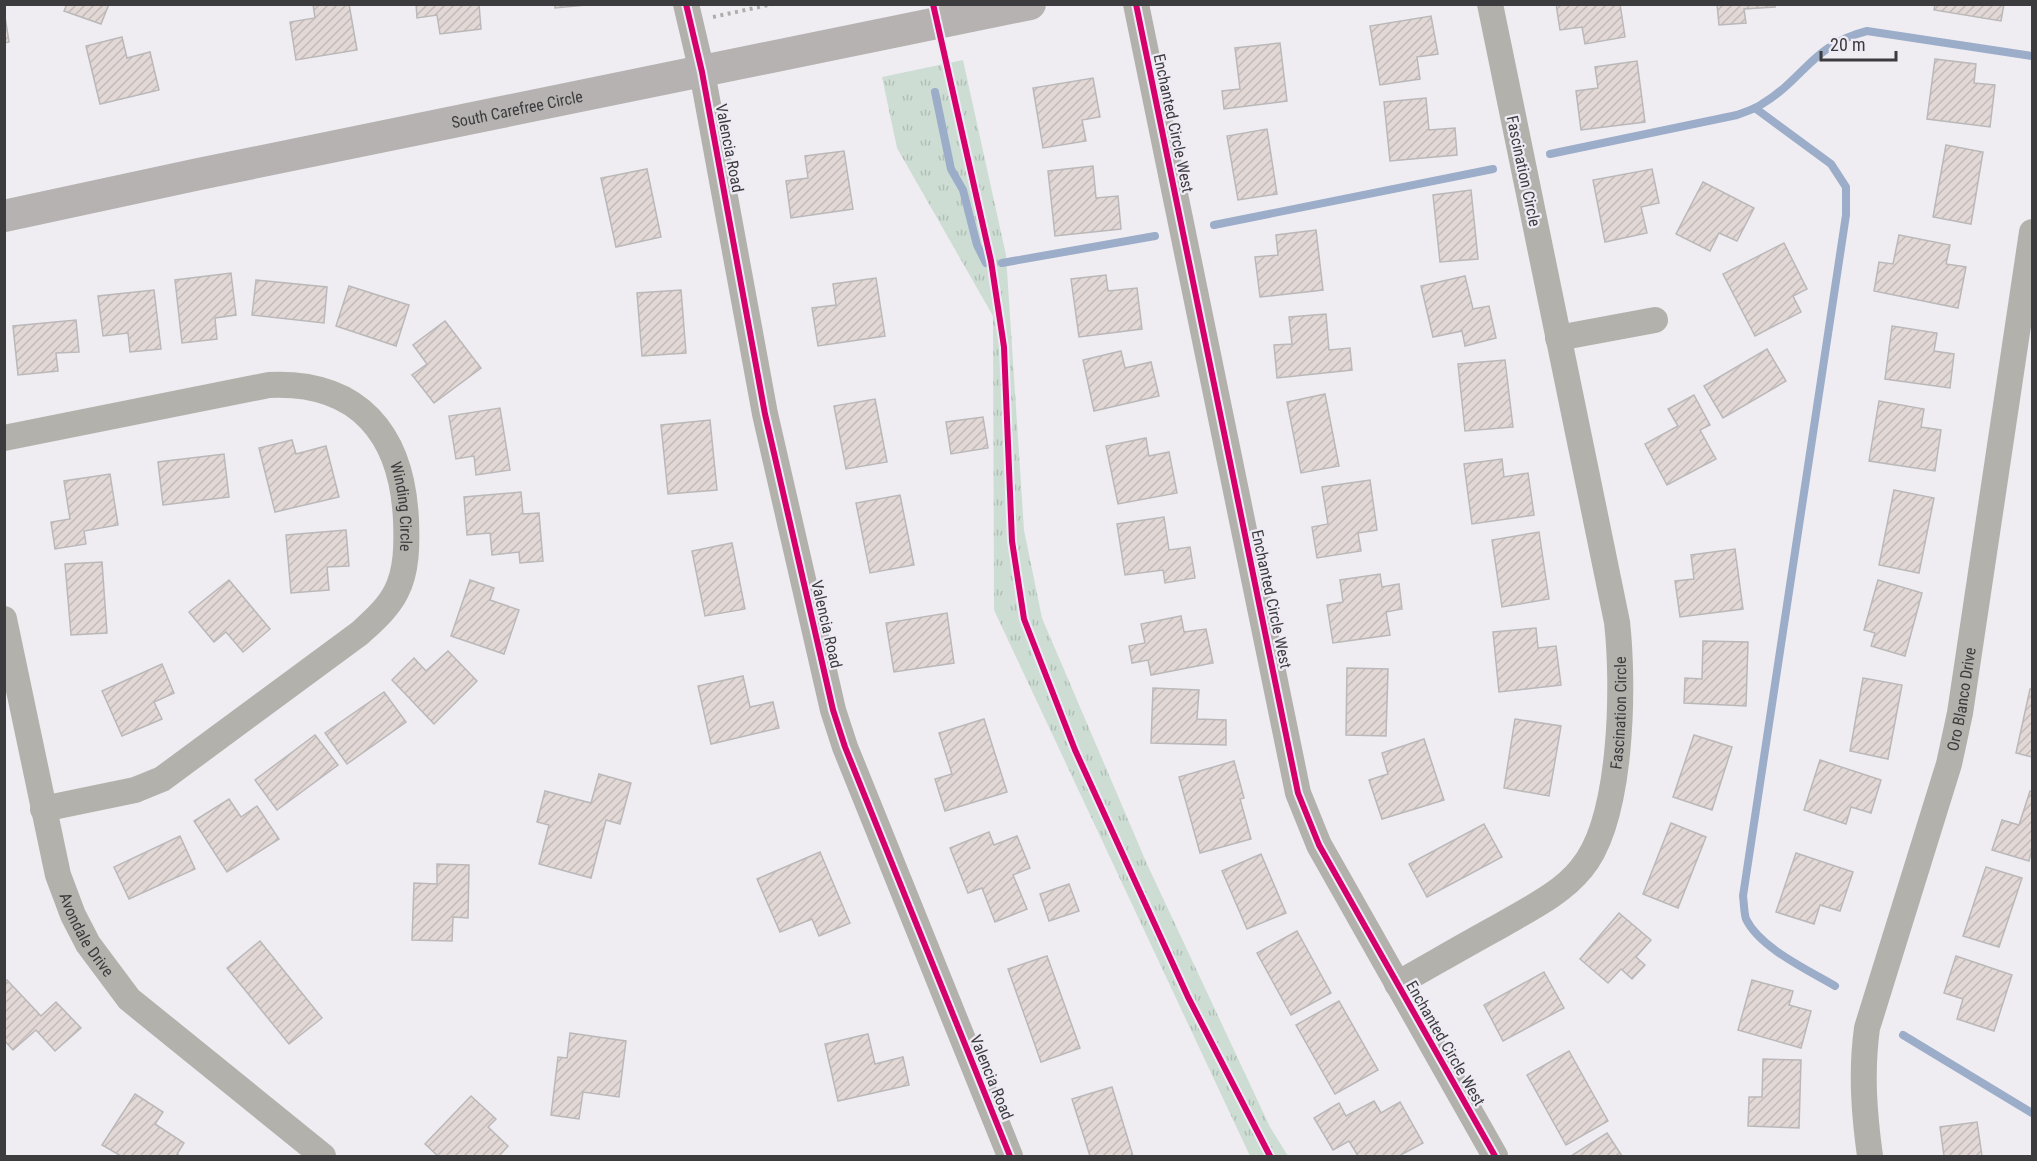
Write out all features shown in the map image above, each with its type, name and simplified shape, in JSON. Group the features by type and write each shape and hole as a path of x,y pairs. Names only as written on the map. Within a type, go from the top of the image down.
{"main road":[{"name":"South Carefree Circle","path":"4,216 1030,4"}],"street":[{"name":"Valencia Road","path":"686,4 702,72 765,414 833,710 845,747 1010,1156"},
{"name":"Enchanted Circle West","path":"1136,4 1298,793 1319,845 1495,1156"},
{"name":"Fascination Circle","path":"1397,984 1530,909 1559,889 1582,869 1598,841 1609,808 1619,721 1621,655 1617,622 1490,4"},
{"name":"Oro Blanco Drive","path":"1870,1156 1862,1064 1867,1028 1949,764 1958,723 2032,232"},
{"path":"1558,338 1655,320"},
{"name":"Winding Circle","path":"4,438 269,385 296,384 320,388 344,397 362,411 380,431 394,456 405,512 407,542 403,571 396,592 379,615 360,633 162,779 135,790 43,809"},
{"name":"Avondale Drive","path":"4,619 58,875 73,915 88,944 129,999 323,1156"}],"path":[{"path":"710,18 774,4"}],"green space":[{"path":"963,60 1006,255 1024,530 1042,618 1147,864 1270,1127 1288,1156 1250,1156 994,610 993,316 897,148 882,77"}],"building":[{"path":"67,4 109,4 101,24 64,11"},
{"path":"313,4 349,4 357,50 296,60 290,22 315,18"},
{"path":"416,4 479,4 481,29 440,34 437,15 417,18"},
{"path":"555,4 597,4 555,8"},
{"path":"1556,4 1620,4 1625,37 1585,44 1582,27 1560,30"},
{"path":"1717,4 1775,4 1775,7 1744,9 1746,23 1719,25"},
{"path":"1935,4 2004,4 2001,21 1934,10"},
{"path":"4,10 9,42 4,43"},
{"path":"1431,16 1438,54 1417,57 1420,79 1380,85 1370,26"},
{"path":"122,37 127,58 150,52 159,90 100,104 86,46"},
{"path":"1280,43 1287,101 1224,109 1222,91 1240,89 1235,48"},
{"path":"1935,59 1976,64 1974,83 1995,85 1990,127 1927,119"},
{"path":"1637,61 1645,122 1581,130 1576,91 1598,88 1595,67"},
{"path":"1093,78 1100,117 1082,120 1086,141 1043,148 1033,88"},
{"path":"1426,98 1429,130 1455,128 1457,155 1390,161 1384,102"},
{"path":"1267,129 1277,194 1238,200 1227,136"},
{"path":"1946,145 1983,152 1971,224 1933,217"},
{"path":"844,151 853,209 791,218 786,181 808,178 805,156"},
{"path":"1093,166 1096,198 1118,196 1121,229 1055,236 1048,171"},
{"path":"647,169 661,237 616,247 601,178"},
{"path":"1652,169 1659,203 1641,207 1647,233 1605,242 1593,180"},
{"path":"1703,182 1754,208 1737,241 1719,233 1710,251 1676,234"},
{"path":"1471,190 1478,259 1440,262 1433,195"},
{"path":"1316,230 1323,290 1260,297 1255,257 1278,255 1276,235"},
{"path":"1899,235 1950,245 1946,264 1966,267 1958,308 1874,291 1879,262 1893,264"},
{"path":"1784,243 1807,289 1793,296 1801,312 1755,336 1723,274"},
{"path":"231,273 236,315 215,318 217,339 182,343 175,280"},
{"path":"1106,275 1108,291 1137,288 1142,329 1079,337 1071,279"},
{"path":"1465,276 1473,309 1489,306 1496,338 1465,346 1462,331 1433,337 1421,286"},
{"path":"876,278 885,336 818,346 812,308 836,305 833,284"},
{"path":"256,280 327,287 324,323 252,315"},
{"path":"349,286 409,305 396,346 336,326"},
{"path":"154,290 161,349 130,352 128,333 103,336 98,296"},
{"path":"681,290 686,353 642,356 637,293"},
{"path":"1326,314 1329,350 1350,348 1352,370 1277,378 1274,345 1292,344 1289,317"},
{"path":"76,320 79,352 56,353 58,371 18,375 13,326"},
{"path":"445,321 481,368 434,403 412,375 427,364 413,345"},
{"path":"1892,326 1937,333 1934,351 1954,354 1950,388 1885,379"},
{"path":"1767,349 1786,381 1723,418 1704,386"},
{"path":"1121,351 1125,368 1151,362 1159,396 1094,411 1083,360"},
{"path":"1505,360 1513,427 1465,431 1458,364"},
{"path":"1325,394 1339,466 1301,473 1287,402"},
{"path":"1694,395 1710,425 1700,430 1716,459 1667,485 1645,444 1678,426 1668,409"},
{"path":"875,399 887,462 846,469 834,406"},
{"path":"1879,401 1924,409 1921,427 1941,430 1935,471 1869,461"},
{"path":"500,408 510,470 476,475 474,456 456,459 449,416"},
{"path":"983,417 988,448 951,454 946,422"},
{"path":"710,420 717,490 668,494 661,425"},
{"path":"1146,438 1149,456 1169,452 1177,493 1118,504 1106,446"},
{"path":"292,440 296,454 326,446 339,497 275,512 259,448"},
{"path":"224,454 229,497 163,505 158,462"},
{"path":"1502,459 1504,477 1528,473 1534,515 1472,524 1464,464"},
{"path":"110,474 118,525 84,531 86,544 55,549 51,522 70,519 64,481"},
{"path":"1370,480 1377,530 1358,533 1361,551 1317,558 1312,527 1328,524 1322,487"},
{"path":"1894,490 1934,498 1919,573 1879,565"},
{"path":"521,492 523,514 539,513 543,561 520,563 519,552 492,555 490,533 467,535 464,497"},
{"path":"900,495 914,565 870,573 856,503"},
{"path":"1164,517 1169,550 1190,547 1195,578 1165,583 1163,570 1125,575 1117,524"},
{"path":"346,530 349,566 327,567 329,590 291,593 286,535"},
{"path":"1539,532 1549,599 1502,607 1492,540"},
{"path":"732,543 745,609 705,616 692,551"},
{"path":"1735,549 1743,609 1680,617 1675,581 1694,579 1691,555"},
{"path":"102,562 107,633 71,635 65,564"},
{"path":"1380,574 1382,587 1399,584 1402,609 1386,612 1390,635 1333,643 1327,605 1343,602 1340,580"},
{"path":"229,580 270,629 243,652 226,632 214,642 189,612"},
{"path":"470,580 494,588 490,600 519,610 504,654 451,636"},
{"path":"1878,580 1922,593 1905,656 1871,646 1875,633 1864,630"},
{"path":"947,613 954,663 894,672 886,623"},
{"path":"1181,616 1184,632 1206,629 1213,663 1151,675 1148,660 1132,663 1129,646 1145,643 1141,624"},
{"path":"1536,628 1538,648 1556,646 1561,685 1499,692 1493,632"},
{"path":"1703,641 1748,642 1746,706 1684,703 1685,678 1702,679"},
{"path":"448,651 477,681 434,724 392,680 414,658 426,671"},
{"path":"162,664 174,693 154,702 162,719 122,736 102,691"},
{"path":"1347,668 1388,669 1386,736 1346,735"},
{"path":"743,676 750,707 773,702 779,728 711,744 698,686"},
{"path":"1863,678 1902,685 1888,759 1850,751"},
{"path":"1153,688 1199,690 1197,719 1226,720 1226,745 1151,743"},
{"path":"2030,689 2032,689 2032,757 2016,753"},
{"path":"384,692 406,722 347,764 325,733"},
{"path":"984,719 1007,792 945,811 935,779 952,774 939,733"},
{"path":"1515,719 1561,726 1549,796 1504,788"},
{"path":"315,735 338,765 277,810 255,780"},
{"path":"1694,735 1732,747 1712,810 1673,797"},
{"path":"1424,739 1444,800 1382,819 1369,780 1388,774 1382,753"},
{"path":"1820,760 1881,780 1871,813 1851,807 1846,824 1804,810"},
{"path":"1234,761 1244,798 1240,799 1251,839 1200,853 1179,777"},
{"path":"599,774 631,783 620,824 606,820 591,878 539,864 549,825 537,822 545,791 591,803"},
{"path":"2030,791 2032,792 2032,849 2029,861 1992,850 2002,820 2019,825"},
{"path":"229,799 241,817 257,806 279,839 227,872 194,821"},
{"path":"1671,823 1706,837 1678,908 1643,894"},
{"path":"1484,824 1502,857 1427,897 1409,864"},
{"path":"989,832 994,845 1017,836 1030,868 1013,875 1027,909 995,922 982,888 968,893 950,848"},
{"path":"180,836 195,869 129,899 114,867"},
{"path":"820,852 850,923 819,936 812,919 780,932 757,879"},
{"path":"1796,853 1853,872 1840,911 1820,905 1814,924 1776,912"},
{"path":"1261,854 1286,913 1247,929 1222,871"},
{"path":"437,864 469,865 468,918 453,917 452,941 412,940 414,883 437,884"},
{"path":"1986,867 2022,878 1999,947 1963,936"},
{"path":"1069,884 1079,911 1049,921 1040,894"},
{"path":"1619,913 1651,940 1636,957 1645,965 1632,979 1621,969 1608,983 1580,959"},
{"path":"1297,931 1331,993 1291,1015 1257,953"},
{"path":"260,941 322,1018 289,1044 227,968"},
{"path":"1047,956 1080,1048 1041,1062 1008,969"},
{"path":"1956,956 2012,975 1994,1031 1957,1019 1963,999 1944,993"},
{"path":"1544,972 1564,1008 1503,1041 1484,1005"},
{"path":"7,980 41,1016 56,1002 81,1028 55,1051 36,1030 13,1050 4,1040 4,982"},
{"path":"1752,980 1793,991 1789,1005 1811,1011 1801,1048 1738,1030"},
{"path":"1339,1001 1378,1070 1335,1094 1296,1025"},
{"path":"570,1033 626,1041 619,1097 583,1092 579,1119 551,1115 558,1057 567,1058"},
{"path":"868,1034 875,1064 903,1057 909,1085 838,1101 825,1044"},
{"path":"1569,1051 1608,1121 1566,1145 1527,1075"},
{"path":"1763,1059 1801,1060 1799,1128 1748,1126 1749,1097 1762,1097"},
{"path":"1112,1087 1133,1156 1090,1156 1072,1099"},
{"path":"135,1094 163,1112 155,1124 184,1143 177,1154 180,1156 121,1156 102,1145"},
{"path":"471,1096 496,1119 488,1127 508,1146 499,1156 438,1156 425,1144"},
{"path":"1374,1101 1381,1113 1400,1102 1423,1143 1399,1156 1358,1156 1349,1141 1333,1150 1314,1118 1339,1103 1346,1116"},
{"path":"1977,1122 1982,1156 1944,1156 1940,1127"},
{"path":"1607,1133 1622,1156 1571,1156"}],"waterway":[{"path":"1550,154 1737,115 1750,110 1777,94 1821,53 1848,37 1867,31 2032,56"},
{"path":"935,92 951,169 963,190 977,245 986,263"},
{"path":"1755,108 1831,164 1846,187 1846,215 1743,896 1744,911 1753,930 1773,949 1835,986"},
{"path":"1214,225 1493,169"},
{"path":"1002,263 1155,236"},
{"path":"1903,1035 2032,1113"}],"cycle path":[{"path":"686,4 702,72 765,414 833,710 845,747 1010,1156"},
{"path":"933,4 991,261 1004,347 1012,541 1024,619 1075,750 1188,997 1270,1156"},
{"path":"1136,4 1298,793 1319,845 1495,1156"}]}
